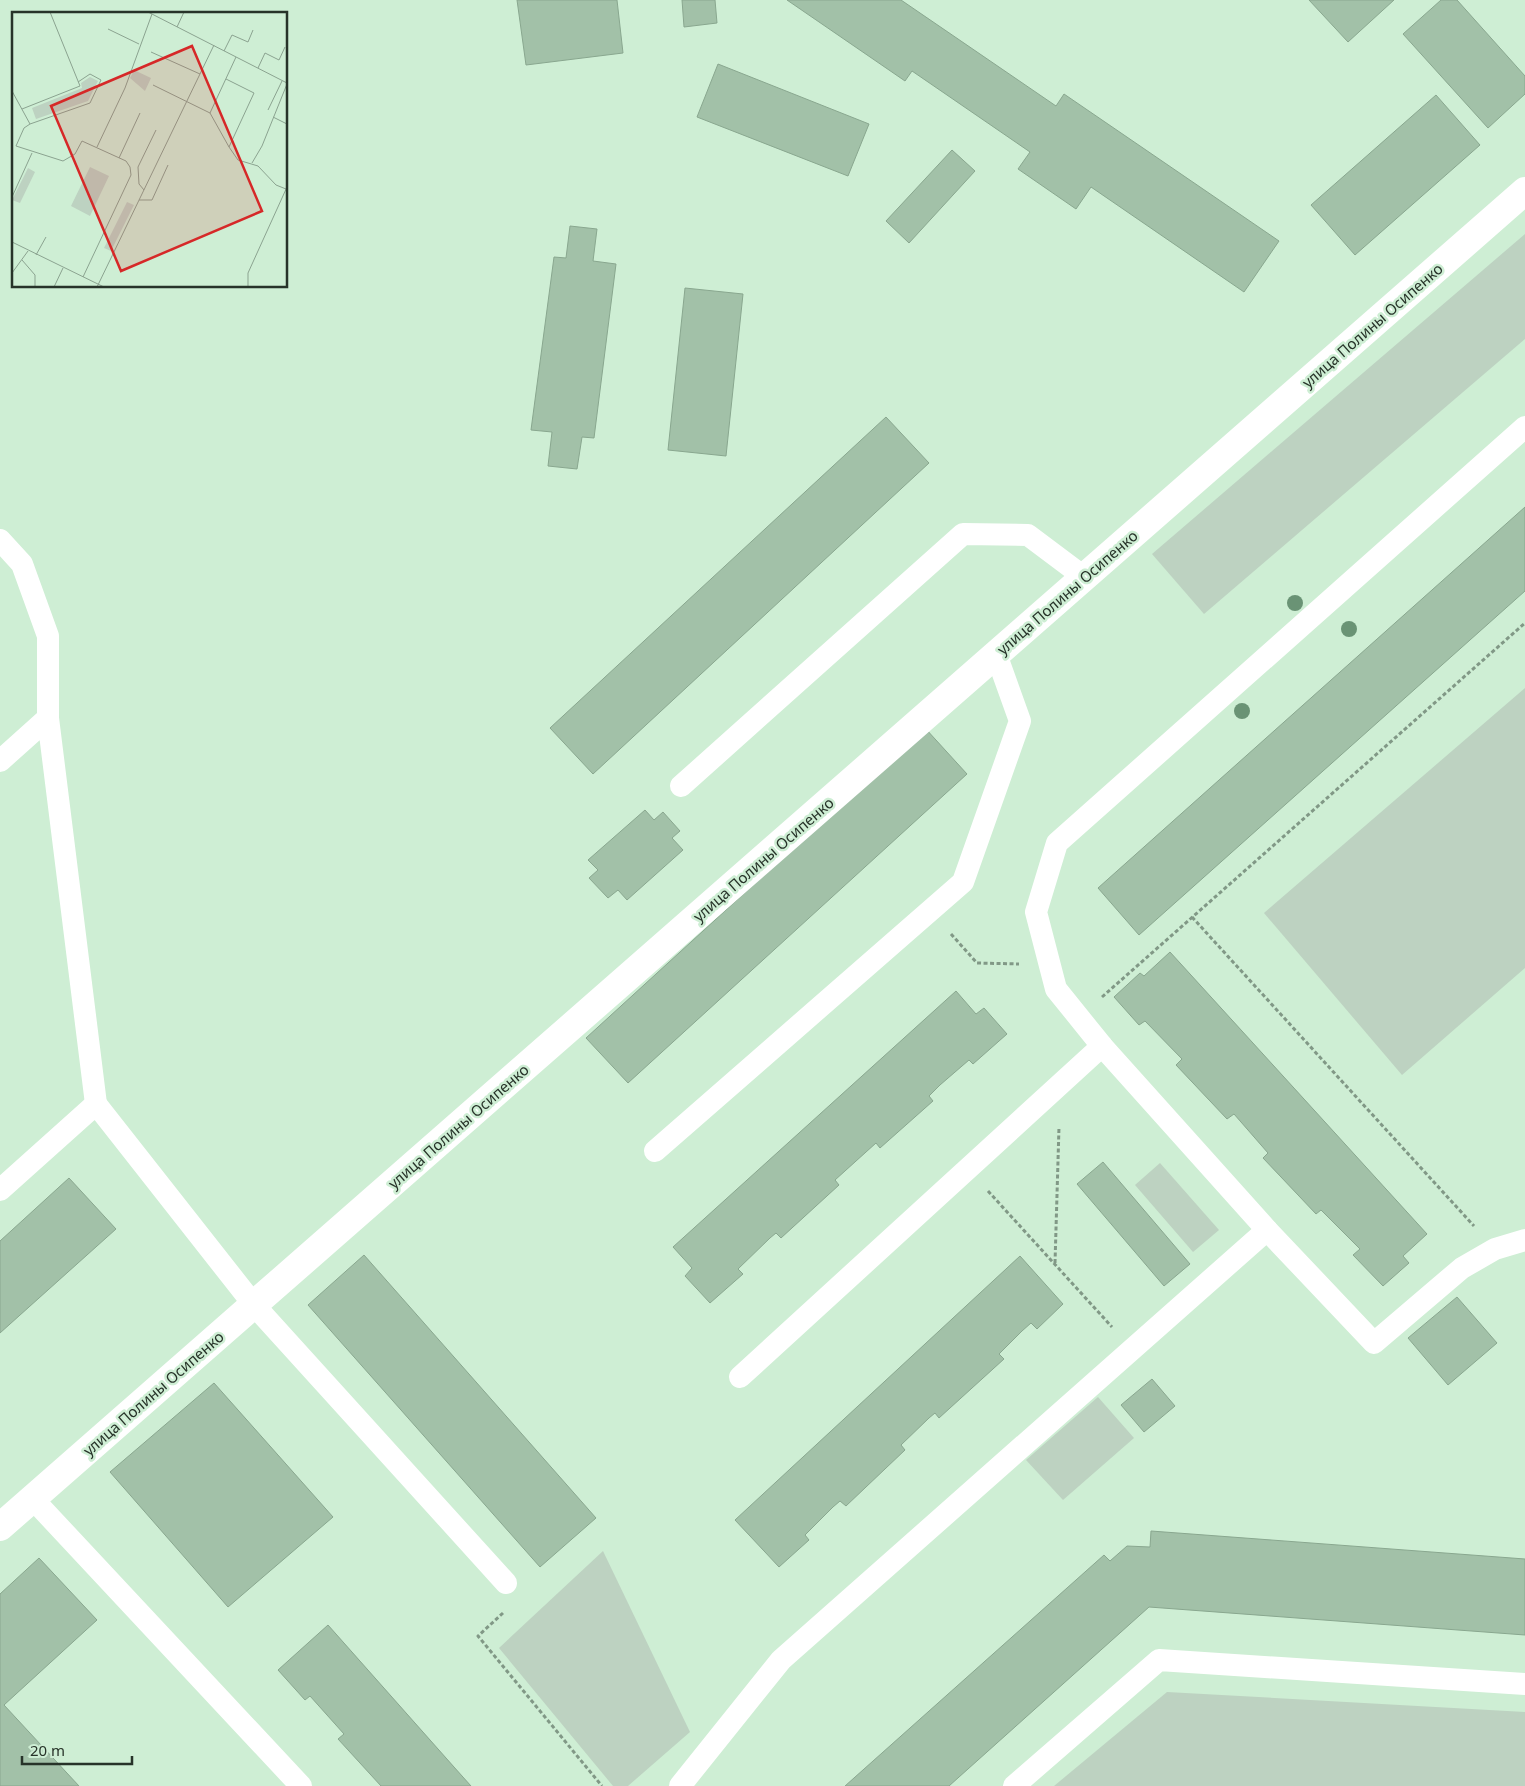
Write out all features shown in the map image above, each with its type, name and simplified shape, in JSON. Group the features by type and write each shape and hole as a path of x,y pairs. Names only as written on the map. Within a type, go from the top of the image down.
{"street":[{"name":"улица Полины Осипенко","path":"0,1527 1525,191"}],"lane":[{"path":"1525,427 1057,843 1036,912 1056,989 1102,1046 1267,1230 1374,1344 1462,1268 1495,1249 1525,1240"},
{"path":"680,786 963,534 1028,535 1084,577"},
{"path":"0,540 22,564 48,636 48,718 96,1104 254,1305 506,1583"},
{"path":"655,1150 963,882 1020,721 996,654"},
{"path":"0,761 48,718"},
{"path":"740,1377 1102,1046"},
{"path":"0,1190 96,1104"},
{"path":"680,1786 782,1660 1267,1230"},
{"path":"32,1498 301,1786"},
{"path":"1014,1786 1159,1660 1525,1684"}],"path":[{"path":"1079,1017 1525,623"},
{"path":"930,911 977,962 1050,965"},
{"path":"1192,917 1495,1249"},
{"path":"1055,1264 1061,1083"},
{"path":"968,1169 1133,1349"},
{"path":"506,1583 521,1597 478,1636 602,1786"}],"green space":[{"path":"1525,234 1525,339 1204,614 1152,554"},
{"path":"1525,688 1525,968 1402,1075 1264,913"},
{"path":"1160,1163 1219,1230 1193,1252 1135,1185"},
{"path":"1098,1397 1134,1438 1063,1500 1026,1460"},
{"path":"603,1551 690,1732 628,1786 613,1786 499,1648"},
{"path":"1167,1692 1525,1712 1525,1786 1054,1786"}],"building":[{"path":"517,0 617,0 623,53 526,65"},
{"path":"682,0 715,0 717,23 684,27"},
{"path":"787,0 901,0 1056,106 1064,94 1279,241 1244,292 1091,187 1076,209 1018,169 1030,152 912,71 905,81"},
{"path":"1309,0 1394,0 1348,42"},
{"path":"1441,0 1457,0 1525,76 1525,94 1488,128 1403,34"},
{"path":"718,64 869,124 848,176 697,117"},
{"path":"1436,95 1480,145 1355,255 1311,205"},
{"path":"952,150 975,171 909,243 886,221"},
{"path":"570,226 597,229 593,261 616,264 594,438 582,437 577,469 548,466 552,432 531,430 554,257 566,258"},
{"path":"685,288 743,294 726,456 668,450"},
{"path":"886,417 929,463 593,774 550,728"},
{"path":"1525,507 1525,591 1139,935 1098,888"},
{"path":"925,728 967,774 628,1083 586,1038"},
{"path":"645,810 654,820 663,812 680,831 672,838 683,850 627,900 618,890 608,898 589,878 598,870 588,860"},
{"path":"1170,952 1427,1234 1403,1256 1409,1263 1383,1286 1353,1255 1360,1249 1321,1210 1316,1214 1263,1158 1268,1153 1234,1114 1227,1119 1176,1065 1182,1059 1145,1021 1139,1025 1114,997 1140,973 1144,976"},
{"path":"956,991 976,1014 984,1008 1007,1034 973,1064 969,1060 940,1085 929,1096 933,1101 880,1148 876,1143 835,1180 839,1185 781,1238 776,1233 770,1238 738,1269 743,1274 710,1303 685,1276 692,1268 673,1247"},
{"path":"1103,1162 1190,1264 1164,1286 1077,1184"},
{"path":"69,1178 116,1229 0,1333 0,1241"},
{"path":"364,1255 596,1518 540,1567 308,1305"},
{"path":"1020,1256 1063,1304 1037,1329 1031,1323 1022,1331 999,1354 1004,1359 939,1418 935,1413 929,1418 901,1445 905,1450 846,1506 840,1501 833,1507 805,1535 809,1540 779,1567 735,1520"},
{"path":"1457,1297 1497,1343 1448,1385 1408,1338"},
{"path":"1152,1379 1175,1406 1144,1432 1121,1405"},
{"path":"214,1383 333,1517 228,1607 110,1472"},
{"path":"1151,1531 1525,1559 1525,1635 1149,1607 949,1786 845,1786 1104,1555 1110,1561 1127,1546 1150,1547"},
{"path":"39,1558 97,1620 4,1705 79,1786 0,1786 0,1594"},
{"path":"328,1625 471,1786 381,1786 338,1739 344,1734 310,1696 305,1700 278,1670"}]}
